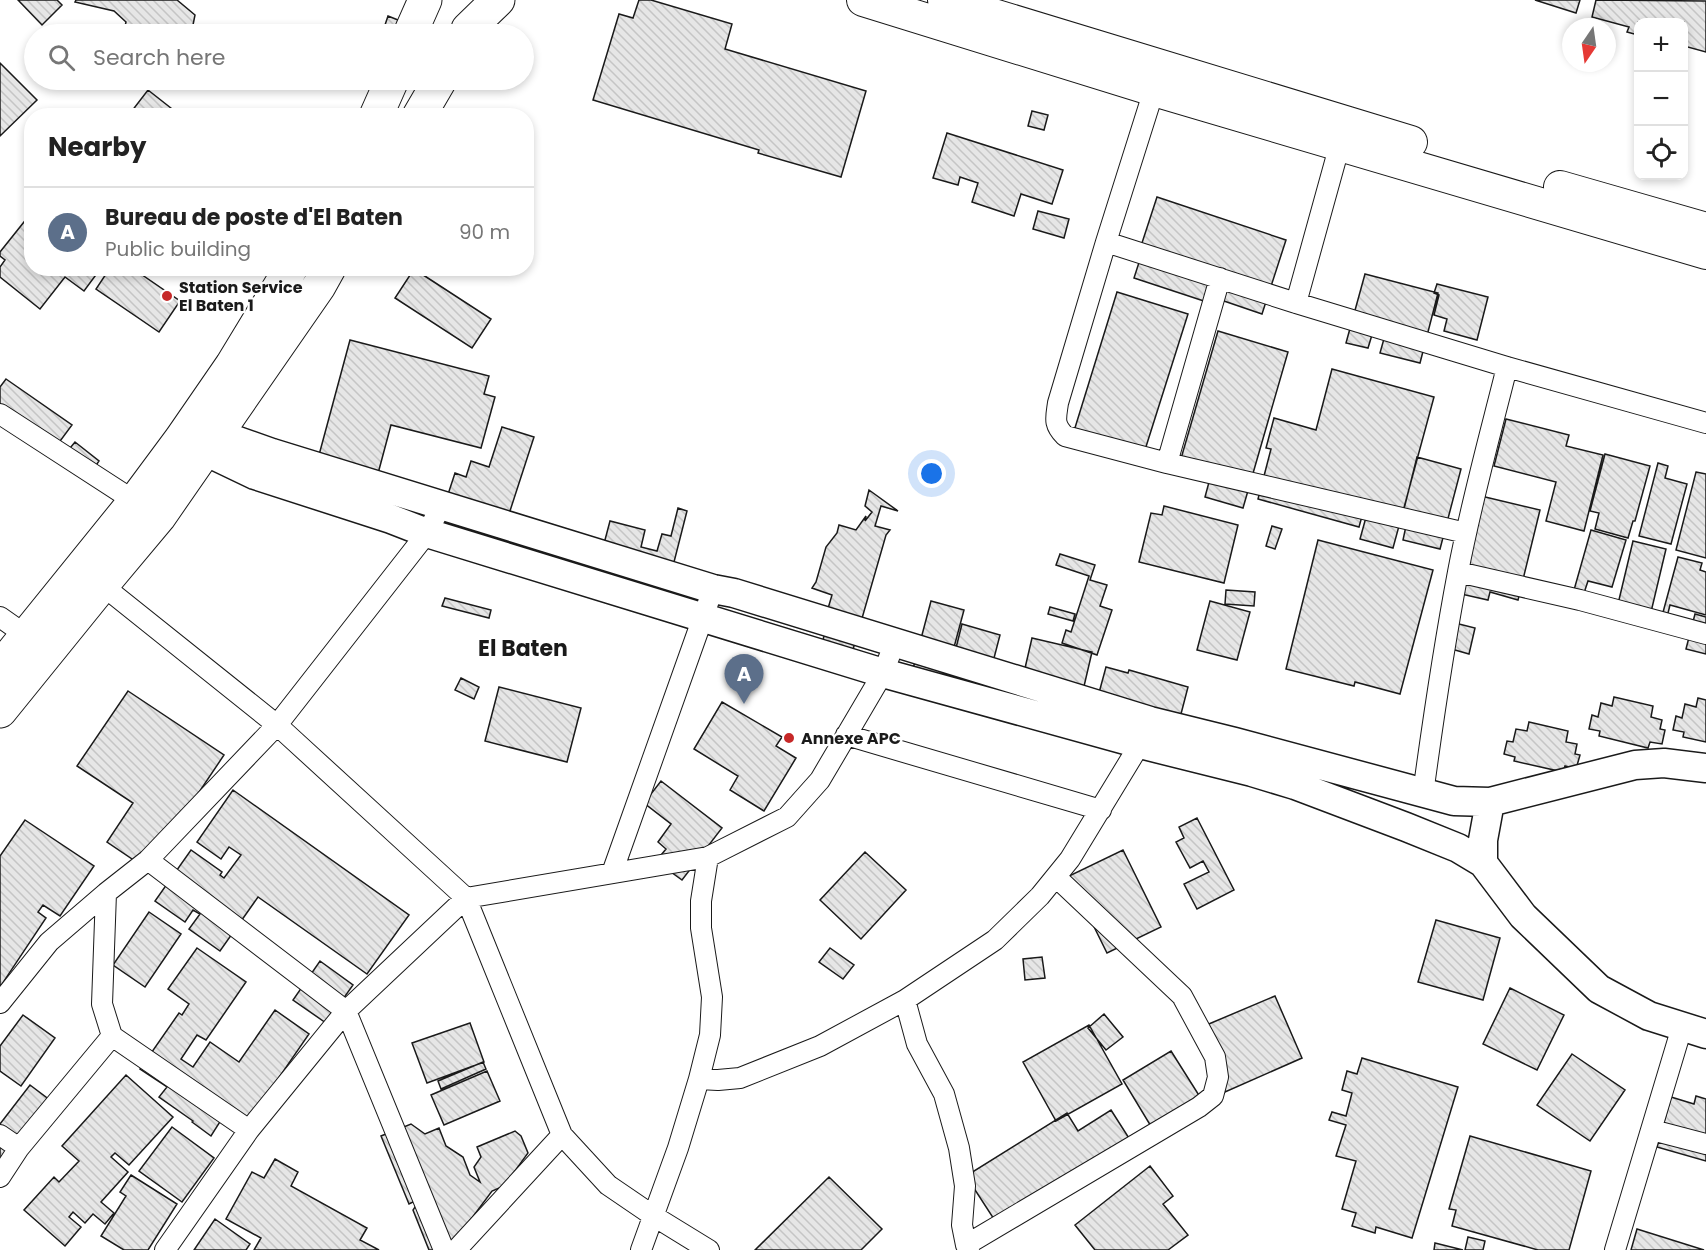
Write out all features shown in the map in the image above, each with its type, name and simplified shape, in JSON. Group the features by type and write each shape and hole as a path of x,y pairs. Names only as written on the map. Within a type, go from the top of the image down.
{"highway":[{"path":"414,24 425,0"},
{"path":"471,24 482,0"},
{"path":"475,24 498,0"},
{"path":"380,108 388,90"},
{"path":"424,108 434,90"},
{"path":"200,436 232,365 286,276"},
{"path":"0,711 102,585 147,509 323,276"},
{"path":"0,668 27,636 147,509"}],"main road":[{"path":"863,0 1154,90 1284,116 1463,158 1706,229"},
{"path":"944,0 1284,116 1340,144 1706,253"}],"street":[{"path":"1154,90 1058,403 1057,428 1065,436 1167,463 1466,532"},
{"path":"1296,303 1340,144"},
{"path":"1106,242 1507,367 1706,423"},
{"path":"1167,463 1220,278"},
{"path":"1423,794 1439,676 1458,572 1507,367"},
{"path":"0,414 147,509"},
{"path":"200,436 272,453 713,589 734,593 895,642 1145,733"},
{"path":"200,436 255,475 427,533 702,618 883,673 1145,733 1294,772 1454,801 1490,802 1635,765 1664,763 1706,768"},
{"path":"0,1003 49,942 148,860 277,725 427,533 442,504"},
{"path":"1458,572 1580,600 1706,634"},
{"path":"102,585 277,725 466,898 562,1135 608,1185 708,1250"},
{"path":"612,873 713,589"},
{"path":"0,617 27,636"},
{"path":"165,1250 249,1130 346,1011 466,898 708,857 787,817 820,780 883,673 895,642"},
{"path":"699,1079 740,1078 820,1046 905,1000 995,940 1040,896 1070,859 1145,733"},
{"path":"846,735 1101,810"},
{"path":"1294,772 1458,848 1483,863 1522,916 1599,989 1649,1016 1694,1030 1652,1130 1615,1250"},
{"path":"1483,863 1482,840 1490,802"},
{"path":"641,1250 678,1148 710,1035 712,997 701,928 701,901 708,857"},
{"path":"148,860 346,1011 444,1250"},
{"path":"905,1000 917,1044 944,1094 959,1148 965,1186 962,1225 968,1247 1199,1107 1213,1096 1218,1077 1215,1057 1182,996 1056,877"},
{"path":"106,893 102,1004 112,1036 249,1130"},
{"path":"0,1177 19,1148 112,1036"},
{"path":"1652,1130 1706,1144"},
{"path":"456,1250 562,1135"},
{"path":"0,1136 19,1148"}],"building":[{"path":"18,0 57,0 62,5 41,24"},
{"path":"76,0 177,0 195,15 193,24 126,24 114,11 75,2"},
{"path":"639,0 651,0 732,24 725,49 866,91 841,177 593,100 619,14 633,18"},
{"path":"1535,0 1580,0 1576,13"},
{"path":"1596,0 1706,1 1706,52 1688,47 1688,18 1634,18 1634,34 1627,32 1629,27 1616,23 1616,18 1592,17"},
{"path":"388,16 398,20 397,24 385,24"},
{"path":"0,63 24,87 24,90 27,90 37,100 29,108 24,108 24,113 0,136"},
{"path":"148,90 171,108 134,108"},
{"path":"1032,111 1048,115 1044,130 1028,126"},
{"path":"947,133 1063,170 1052,204 1021,194 1014,216 972,202 978,183 960,177 958,185 933,178"},
{"path":"1157,197 1286,240 1262,314 1221,300 1219,306 1134,278 1143,250 1140,249"},
{"path":"1038,211 1069,219 1064,238 1033,229"},
{"path":"24,222 24,276 95,276 84,291 65,277 40,309 0,277 0,267 5,260 0,256 0,252"},
{"path":"1365,274 1438,293 1420,363 1380,353 1387,328 1375,325 1368,348 1346,343"},
{"path":"105,276 144,276 180,301 159,332 96,289"},
{"path":"409,276 425,276 491,319 472,348 395,298"},
{"path":"1437,284 1488,297 1477,340 1444,331 1447,319 1434,315 1439,295 1434,293"},
{"path":"1117,292 1188,314 1144,453 1074,431"},
{"path":"1218,331 1288,352 1243,508 1205,497 1212,471 1180,462"},
{"path":"350,340 489,376 484,394 495,397 481,448 391,425 372,496 312,481"},
{"path":"1332,369 1434,397 1393,548 1360,539 1368,510 1364,509 1359,527 1258,499 1271,449 1266,448 1274,418 1316,430"},
{"path":"6,379 72,425 52,452 0,416 0,387"},
{"path":"1506,419 1569,435 1566,446 1603,455 1584,531 1546,521 1556,482 1494,466"},
{"path":"502,427 534,437 497,551 438,525 455,473 466,477 471,461 489,467"},
{"path":"75,442 99,461 91,473 66,453"},
{"path":"1605,454 1650,466 1628,538 1595,529 1599,513 1590,511"},
{"path":"1417,457 1461,469 1440,549 1403,540 1406,526 1400,525"},
{"path":"1658,463 1668,466 1665,478 1687,484 1671,544 1639,536"},
{"path":"1696,472 1706,474 1706,558 1676,550"},
{"path":"869,490 898,511 881,506 875,526 890,530 886,535 852,653 822,644 824,636 805,623 827,612 832,595 812,588 816,582 826,547 837,533 839,525 856,530 866,516 865,521 872,512 865,506"},
{"path":"1481,496 1540,510 1518,600 1490,592 1488,600 1461,594"},
{"path":"1164,506 1238,525 1224,583 1139,562 1151,513 1162,515"},
{"path":"678,508 687,511 664,591 596,574 610,521 645,530 641,547 657,551 662,534 671,536"},
{"path":"1272,526 1282,529 1275,549 1266,546"},
{"path":"1591,530 1626,540 1612,587 1588,581 1584,593 1574,590"},
{"path":"1318,540 1433,570 1400,694 1355,682 1354,686 1286,669"},
{"path":"1633,541 1666,549 1651,612 1618,604"},
{"path":"1060,554 1095,565 1090,580 1107,585 1100,606 1112,610 1097,655 1062,643 1066,630 1071,632 1089,576 1056,565"},
{"path":"1678,557 1702,563 1700,570 1706,572 1706,615 1670,605 1667,617 1662,616"},
{"path":"1226,590 1255,592 1254,606 1225,604"},
{"path":"445,598 491,610 489,618 442,606"},
{"path":"931,601 964,610 942,692 909,684"},
{"path":"1210,601 1250,612 1237,660 1197,650"},
{"path":"1050,607 1075,614 1073,621 1048,614"},
{"path":"1695,614 1706,617 1706,654 1686,649"},
{"path":"1455,623 1475,628 1469,654 1448,648"},
{"path":"962,624 1000,635 987,685 949,676"},
{"path":"1032,638 1092,652 1075,725 1046,701 1019,694"},
{"path":"1106,667 1128,673 1129,670 1188,687 1175,737 1093,715"},
{"path":"461,678 479,687 474,699 455,690"},
{"path":"499,687 581,708 567,762 485,741"},
{"path":"128,691 224,755 175,828 144,867 107,842 133,803 77,766"},
{"path":"1614,697 1653,706 1651,717 1662,720 1660,729 1665,730 1662,744 1650,742 1648,748 1599,736 1600,731 1589,729 1592,715 1598,717 1601,703 1612,706"},
{"path":"1698,698 1706,700 1706,742 1683,737 1684,732 1673,730 1676,716 1682,718 1685,704 1696,707"},
{"path":"722,702 782,737 776,746 796,758 764,811 730,790 738,776 694,749"},
{"path":"1529,722 1568,731 1566,742 1577,744 1575,754 1580,755 1576,769 1565,766 1563,772 1514,761 1515,757 1504,754 1507,741 1513,742 1516,729 1527,731"},
{"path":"661,781 722,828 682,880 656,861 666,849 658,842 671,824 644,803"},
{"path":"233,790 409,915 367,974 258,897 220,951 189,929 200,914 193,910 185,922 155,901 191,850 222,872 220,875 224,878 241,855 229,847 221,859 197,842"},
{"path":"1197,818 1234,890 1197,909 1184,884 1209,872 1203,861 1190,868 1176,842 1184,838 1179,827"},
{"path":"25,820 94,866 60,916 43,905 38,912 46,918 0,987 0,856"},
{"path":"1123,850 1161,927 1107,953 1069,876"},
{"path":"865,852 906,890 861,939 820,900"},
{"path":"149,912 181,934 145,987 113,965"},
{"path":"1436,920 1500,938 1483,1000 1418,982"},
{"path":"197,948 246,982 206,1040 197,1035 181,1059 193,1067 210,1042 239,1062 275,1010 309,1034 240,1134 221,1120 211,1136 159,1097 167,1087 140,1069 179,1013 182,1015 189,1004 168,989"},
{"path":"830,948 854,965 843,979 819,962"},
{"path":"1042,957 1045,978 1025,980 1023,959"},
{"path":"320,961 353,985 326,1023 293,1000"},
{"path":"1510,988 1564,1015 1537,1070 1483,1044"},
{"path":"1275,996 1302,1058 1225,1092 1197,1029"},
{"path":"1104,1014 1123,1037 1106,1050 1088,1028"},
{"path":"23,1015 55,1038 21,1086 0,1071 0,1046"},
{"path":"470,1023 484,1062 427,1083 412,1043"},
{"path":"1089,1025 1122,1084 1056,1121 1023,1062"},
{"path":"1171,1051 1207,1108 1158,1138 1123,1080"},
{"path":"1572,1054 1625,1090 1590,1141 1537,1105"},
{"path":"1362,1058 1458,1087 1412,1238 1376,1227 1375,1233 1352,1226 1356,1213 1342,1209 1356,1161 1336,1156 1346,1125 1329,1120 1332,1112 1346,1116 1352,1093 1342,1090 1347,1071 1357,1074"},
{"path":"483,1062 486,1069 441,1089 438,1081"},
{"path":"487,1071 500,1101 444,1125 431,1095"},
{"path":"126,1075 173,1117 129,1165 115,1153 111,1157 128,1172 101,1202 114,1213 105,1224 93,1214 85,1223 73,1212 69,1217 81,1227 65,1246 24,1210 54,1177 59,1182 79,1161 62,1146"},
{"path":"30,1085 59,1107 0,1179 0,1124"},
{"path":"1696,1096 1706,1099 1706,1161 1657,1147 1671,1097 1694,1104"},
{"path":"1111,1110 1134,1146 1001,1230 966,1176 1067,1113 1078,1131"},
{"path":"411,1124 425,1134 439,1128 446,1146 463,1157 470,1175 480,1182 474,1167 481,1157 477,1147 515,1131 521,1136 528,1153 504,1186 492,1191 448,1250 429,1250 413,1210 421,1198 409,1204 381,1136"},
{"path":"172,1127 214,1158 182,1202 139,1171"},
{"path":"1470,1136 1591,1171 1569,1250 1538,1250 1452,1226 1456,1210 1449,1209"},
{"path":"275,1159 298,1172 291,1186 367,1228 360,1240 379,1250 254,1250 261,1238 226,1219 252,1172 264,1178"},
{"path":"1150,1166 1173,1196 1163,1204 1188,1235 1168,1250 1095,1250 1075,1225"},
{"path":"131,1175 177,1204 148,1250 124,1250 101,1236 126,1196 120,1192"},
{"path":"829,1177 882,1229 861,1250 755,1250"},
{"path":"215,1219 250,1244 246,1250 194,1250"},
{"path":"1637,1229 1704,1250 1631,1250"},
{"path":"1468,1237 1485,1241 1483,1250 1465,1250"},
{"path":"1435,1243 1463,1250 1434,1250"}],"place":[{"name":"Station Service El Baten 1","path":"167,296"},
{"name":"Bureau de poste d'El Baten","path":"744,704"},
{"name":"Annexe APC","path":"789,738"}],"district":[{"name":"El Baten","path":"523,648"}]}
